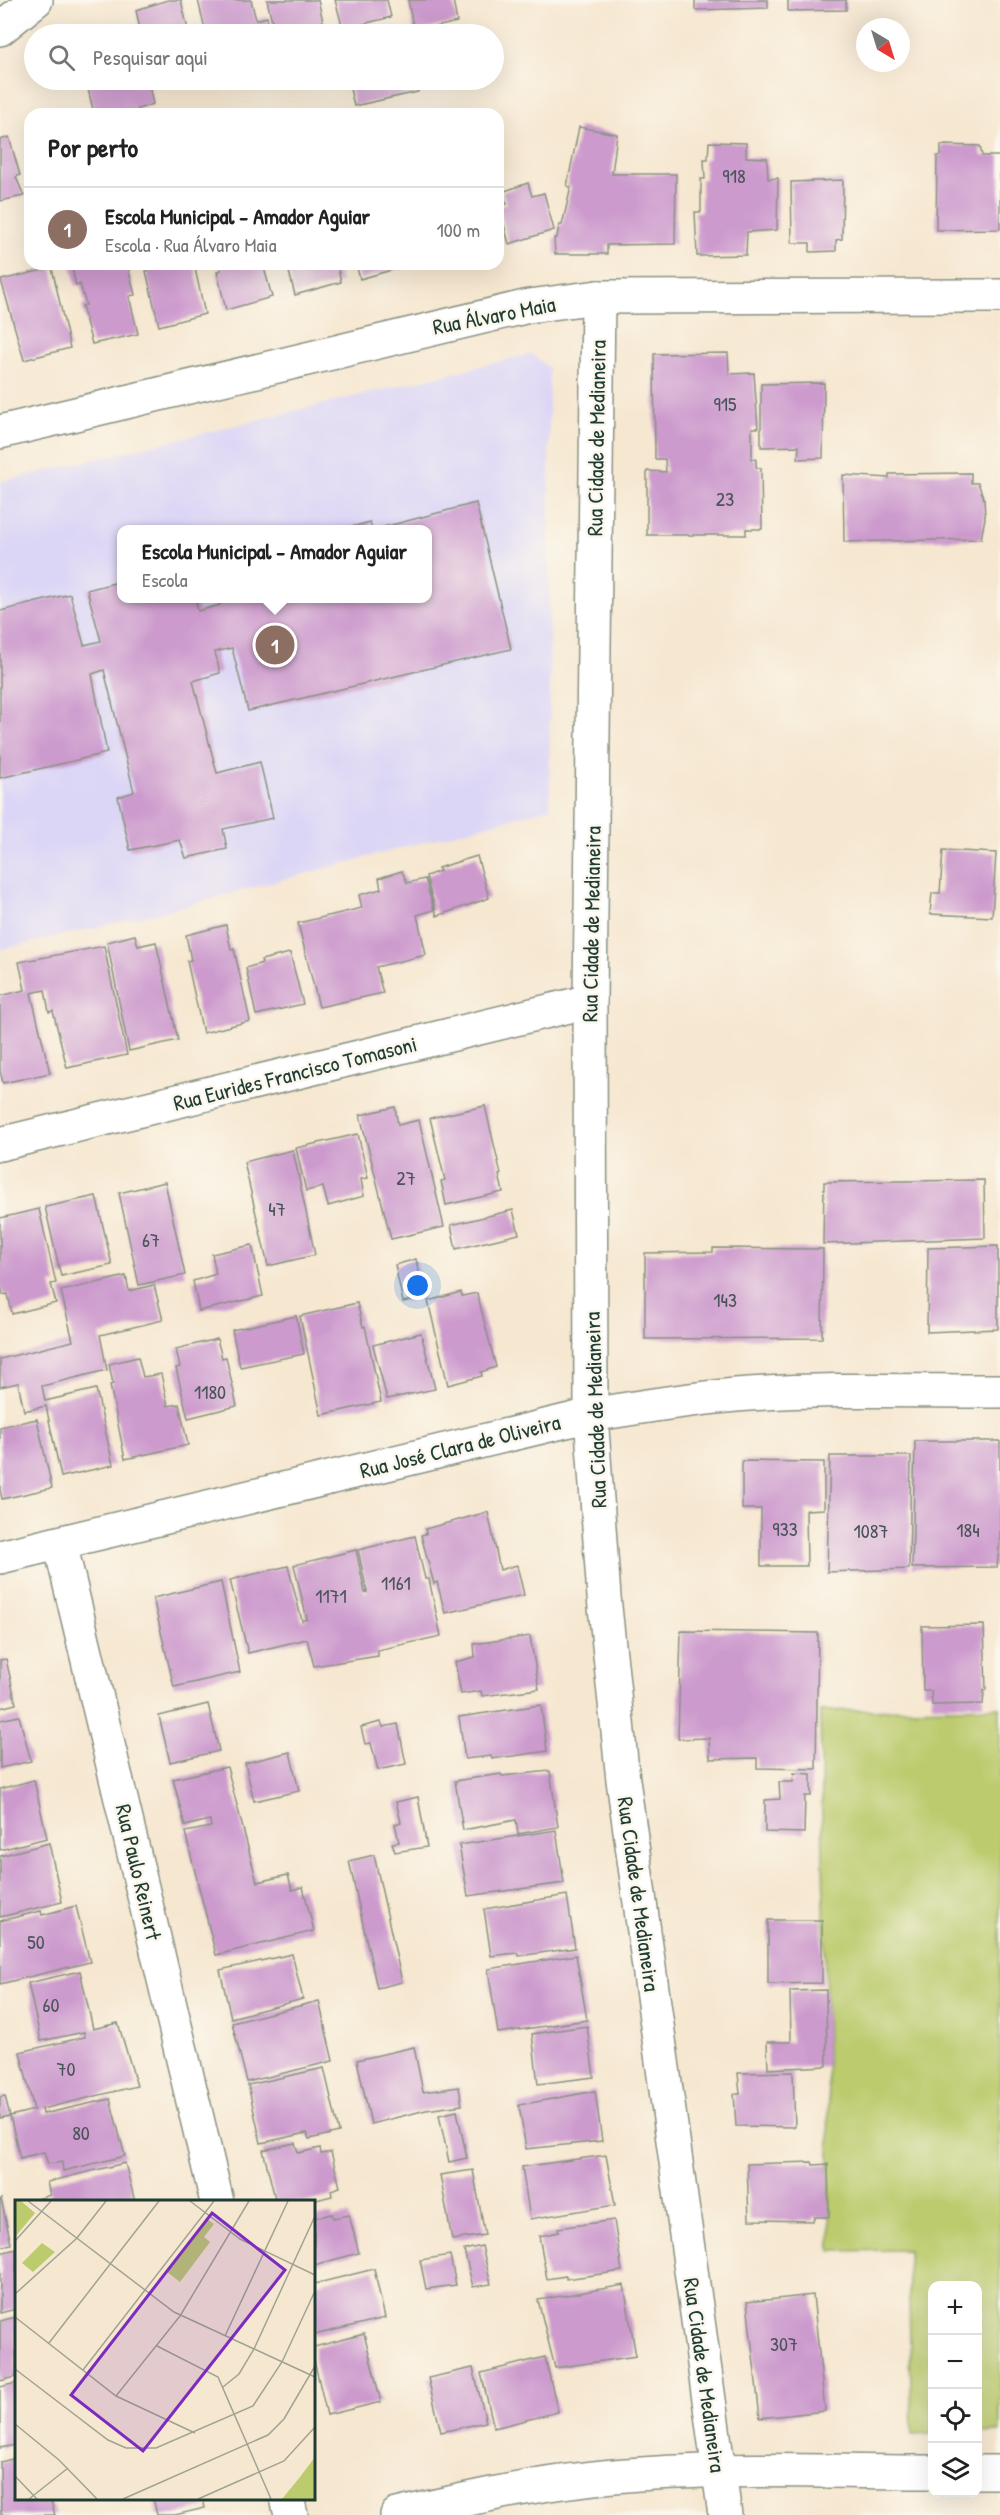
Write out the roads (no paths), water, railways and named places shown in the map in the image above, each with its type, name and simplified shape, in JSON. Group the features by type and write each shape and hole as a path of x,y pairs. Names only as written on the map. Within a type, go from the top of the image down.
{"street":[{"path":"0,29 36,0"},
{"name":"Rua Álvaro Maia","path":"0,432 529,306 598,297 1000,296"},
{"name":"Rua Cidade de Medianeira","path":"598,297 590,1001 591,1415 604,1597 623,1780 724,2515"},
{"name":"Rua Eurides Francisco Tomasoni","path":"0,1144 590,1001"},
{"name":"Rua José Clara de Oliveira","path":"0,1557 591,1415 736,1395 807,1391 1000,1391"},
{"name":"Rua Paulo Reinert","path":"60,1543 217,2200"},
{"path":"397,2515 502,2490 596,2477 719,2472 928,2472"},
{"path":"982,2472 1000,2472"},
{"path":"287,2500 291,2515"}],"place":[{"name":"Escola Municipal - Amador Aguiar","path":"275,645"}]}
